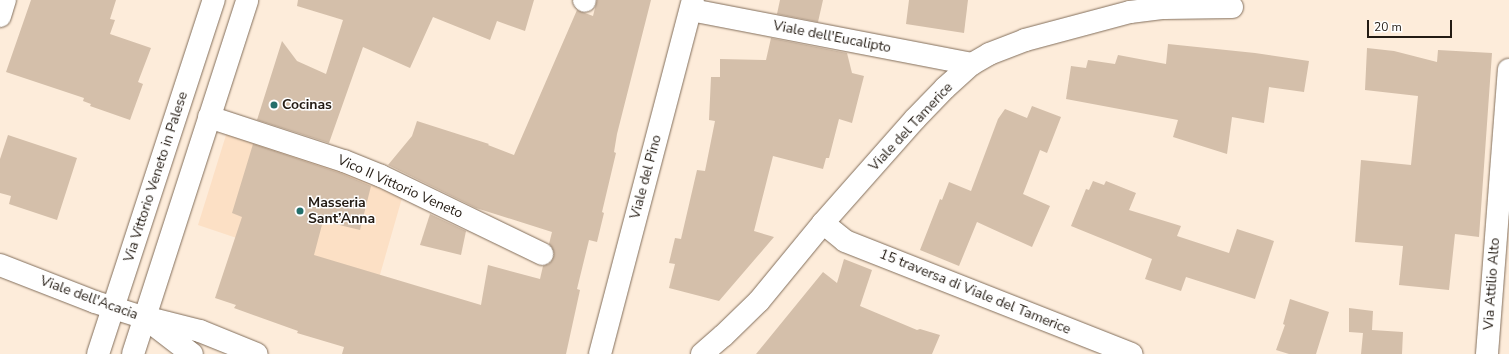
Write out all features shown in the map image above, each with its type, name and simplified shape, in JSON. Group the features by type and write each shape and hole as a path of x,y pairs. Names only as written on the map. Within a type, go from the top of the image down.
{"street":[{"path":"0,16 5,0"},
{"name":"Via Vittorio Veneto in Palese","path":"98,354 214,0"},
{"path":"133,354 247,0"},
{"name":"Viale dell'Eucalipto","path":"692,5 972,64"},
{"name":"Viale del Pino","path":"600,354 692,5"},
{"name":"Viale del Tamerice","path":"702,354 759,301 823,223 932,101 972,64 989,54 1025,40 1130,12 1164,8 1232,7"},
{"name":"Via Attilio Alto","path":"1487,354 1509,70"},
{"name":"Vico II Vittorio Veneto","path":"210,117 344,160 381,176 542,254"},
{"name":"15 traversa di Viale del Tamerice","path":"823,223 845,241 1132,354"},
{"name":"Viale dell'Acacia","path":"0,265 113,308 145,318 192,354"},
{"path":"145,318 200,331 257,354"}],"shaded area":[{"name":"Masseria Sant’Anna","path":"227,132 335,168 402,198 377,285 198,225"}],"building":[{"path":"31,0 116,0 110,19 115,20 110,34 151,48 138,82 143,84 130,120 90,106 91,104 83,101 84,98 6,72"},
{"path":"298,0 534,0 525,31 497,21 490,40 433,17 410,68 363,47 329,143 257,120 282,41 297,61 326,74 343,20 297,6"},
{"path":"597,0 651,0 617,134 614,152 616,153 602,212 604,213 597,242 589,240 577,289 580,290 566,354 342,354 344,347 297,333 298,331 234,308 236,305 215,298 242,217 232,213 253,144 340,173 371,186 360,230 323,221 314,255 481,305 488,265 540,279 543,266 549,264 553,259 554,253 549,244 552,232 476,208 388,165 412,136 417,121 489,144 488,145 514,155 577,10 593,16"},
{"path":"780,0 823,0 818,22 777,14"},
{"path":"909,0 968,0 964,33 906,24"},
{"path":"771,38 847,53 852,73 864,76 852,123 839,119 829,158 826,158 823,169 773,156 754,231 774,237 719,301 669,288 675,264 669,263 675,238 681,239 697,170 705,171 715,121 709,120 711,77 720,77 720,59 766,60"},
{"path":"1168,44 1255,53 1309,61 1304,92 1269,87 1264,123 1232,117 1227,154 1173,137 1178,120 1066,99 1071,66 1086,68 1088,60 1115,64 1118,55 1166,64"},
{"path":"1367,48 1394,51 1437,62 1438,50 1492,53 1479,237 1455,234 1449,290 1399,285 1403,246 1355,242 1361,160 1411,165 1418,96 1365,90"},
{"path":"1032,106 1061,117 1047,153 1040,150 1023,194 1050,206 1032,247 977,222 959,266 920,250 940,199 942,200 949,182 971,191 998,119 1005,109 1027,118"},
{"path":"8,135 77,158 57,220 9,204 11,196 0,193 0,159"},
{"path":"1093,181 1104,185 1106,181 1136,193 1129,210 1181,226 1177,236 1229,253 1237,229 1274,241 1255,299 1186,277 1181,291 1145,279 1152,259 1071,226 1086,189 1089,190"},
{"path":"430,214 466,231 461,255 420,245"},
{"path":"844,259 872,270 860,306 917,330 920,329 940,335 932,354 756,354 823,272 837,283"},
{"path":"1290,299 1329,312 1316,354 1289,354 1276,350 1285,325 1283,324"},
{"path":"1349,308 1373,311 1372,330 1403,332 1402,354 1361,354 1363,333 1349,332"}],"place":[{"name":"Cocinas","path":"274,105"},
{"name":"Masseria Sant’Anna","path":"300,211"}]}
